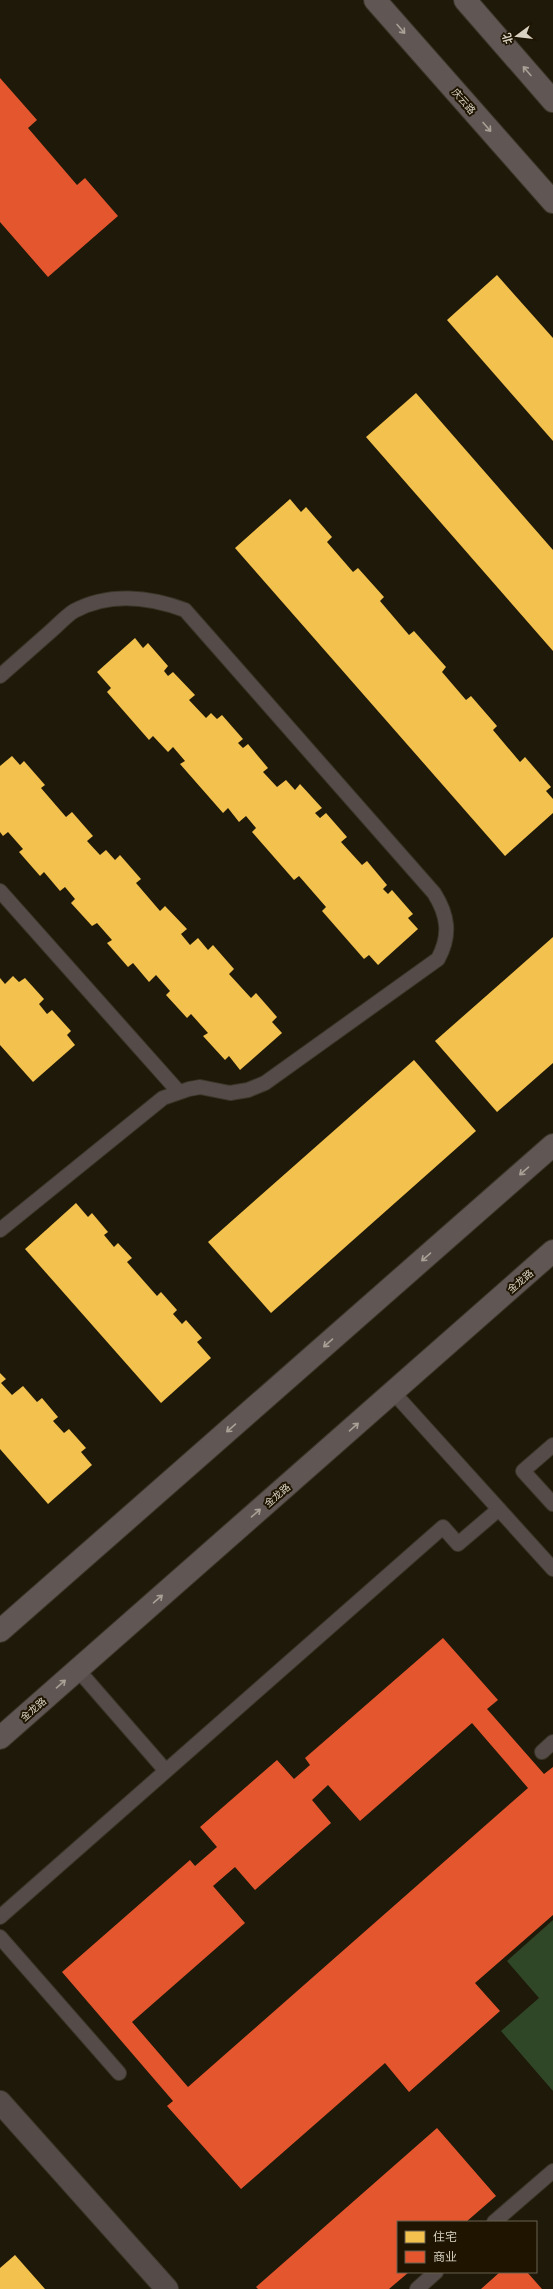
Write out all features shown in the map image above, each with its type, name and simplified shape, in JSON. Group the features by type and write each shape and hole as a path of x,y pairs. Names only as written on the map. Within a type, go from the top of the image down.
{"main road":[{"name":"庆云路","path":"375,0 553,202"},
{"path":"465,0 553,100"},
{"path":"0,1632 553,1145"},
{"name":"金龙路","path":"0,1738 553,1251"}],"street":[{"path":"0,2102 167,2289"}],"lane":[{"path":"0,676 74,612 90,604 127,598 146,599 166,603 185,610 434,893 442,906 447,920 447,935 444,948 438,959 265,1083 248,1090 230,1092 215,1092 200,1087 178,1091 163,1098 0,1230"},
{"path":"0,891 178,1091"},
{"path":"393,1392 553,1569"},
{"path":"553,1445 523,1472 553,1504"},
{"path":"0,1917 443,1527 458,1544 498,1509"},
{"path":"78,1670 166,1771"},
{"path":"542,1752 553,1742"},
{"path":"0,1937 119,2073"},
{"path":"495,2221 553,2171"},
{"path":"417,2289 435,2273"}],"green space":[{"path":"553,1920 553,2091 501,2031 539,1998 507,1961"}],"building: 住宅":[{"path":"497,275 553,338 553,441 447,320"},
{"path":"416,393 553,550 553,651 366,437"},
{"path":"290,499 301,512 306,507 332,537 327,542 353,572 358,568 384,597 380,601 409,635 414,631 446,667 442,672 466,700 471,696 497,726 493,730 520,762 525,757 551,787 546,791 553,799 553,813 505,856 235,548"},
{"path":"135,638 143,648 148,643 168,666 164,671 168,676 173,672 195,695 189,700 206,718 211,713 217,719 222,715 243,739 238,743 243,748 248,744 268,768 263,772 277,787 286,780 295,790 300,784 322,808 315,813 320,818 326,813 347,837 341,842 362,865 367,861 387,885 383,889 388,894 392,890 413,914 408,918 418,929 378,965 369,955 364,959 322,911 326,907 299,876 294,880 252,832 256,828 246,816 239,822 228,808 223,813 180,764 185,761 173,747 168,752 153,736 149,740 107,692 111,688 97,672"},
{"path":"12,756 20,765 24,761 45,785 41,788 66,817 72,812 93,836 87,841 100,855 106,850 115,860 120,855 141,879 136,883 160,911 165,906 187,929 181,934 190,945 198,938 208,950 213,945 234,969 229,974 251,998 256,993 277,1017 272,1022 282,1033 240,1070 229,1056 225,1060 203,1036 208,1033 191,1014 187,1018 166,995 170,991 156,975 149,982 133,963 128,967 107,943 112,940 97,923 92,926 71,903 75,899 65,887 60,891 44,872 40,876 19,852 23,849 8,832 3,836 0,832 0,766"},
{"path":"553,937 553,1063 497,1112 435,1041"},
{"path":"13,976 19,982 25,978 44,999 39,1004 47,1014 52,1010 71,1031 67,1035 75,1045 33,1082 0,1045 0,978 5,984"},
{"path":"414,1060 476,1131 271,1313 208,1242"},
{"path":"76,1203 88,1217 92,1213 108,1232 104,1235 114,1247 118,1243 132,1258 127,1262 157,1296 161,1292 177,1310 173,1314 182,1324 186,1320 202,1338 197,1342 211,1358 161,1403 25,1249"},
{"path":"0,1373 6,1379 1,1383 12,1395 23,1386 37,1402 42,1398 58,1417 53,1421 64,1433 69,1429 86,1448 81,1452 92,1465 48,1504 0,1449"},
{"path":"15,2255 45,2289 0,2289 0,2268"}],"building: 商业":[{"path":"0,78 37,120 28,128 77,185 85,178 118,216 48,277 0,222"},
{"path":"443,1638 498,1700 487,1709 544,1774 553,1767 553,1915 475,1983 500,2011 409,2092 385,2063 241,2189 167,2106 173,2101 62,1972 190,1860 195,1866 217,1847 200,1827 277,1760 294,1779 310,1765 305,1758","holes":["472,1723 528,1788 188,2087 132,2022 245,1923 213,1886 235,1867 255,1890 331,1823 312,1800 328,1785 360,1821"]},
{"path":"437,2128 496,2196 467,2221 397,2221 397,2273 408,2273 389,2289 258,2289 256,2287"},
{"path":"499,2273 528,2273 542,2289 481,2289"}]}
